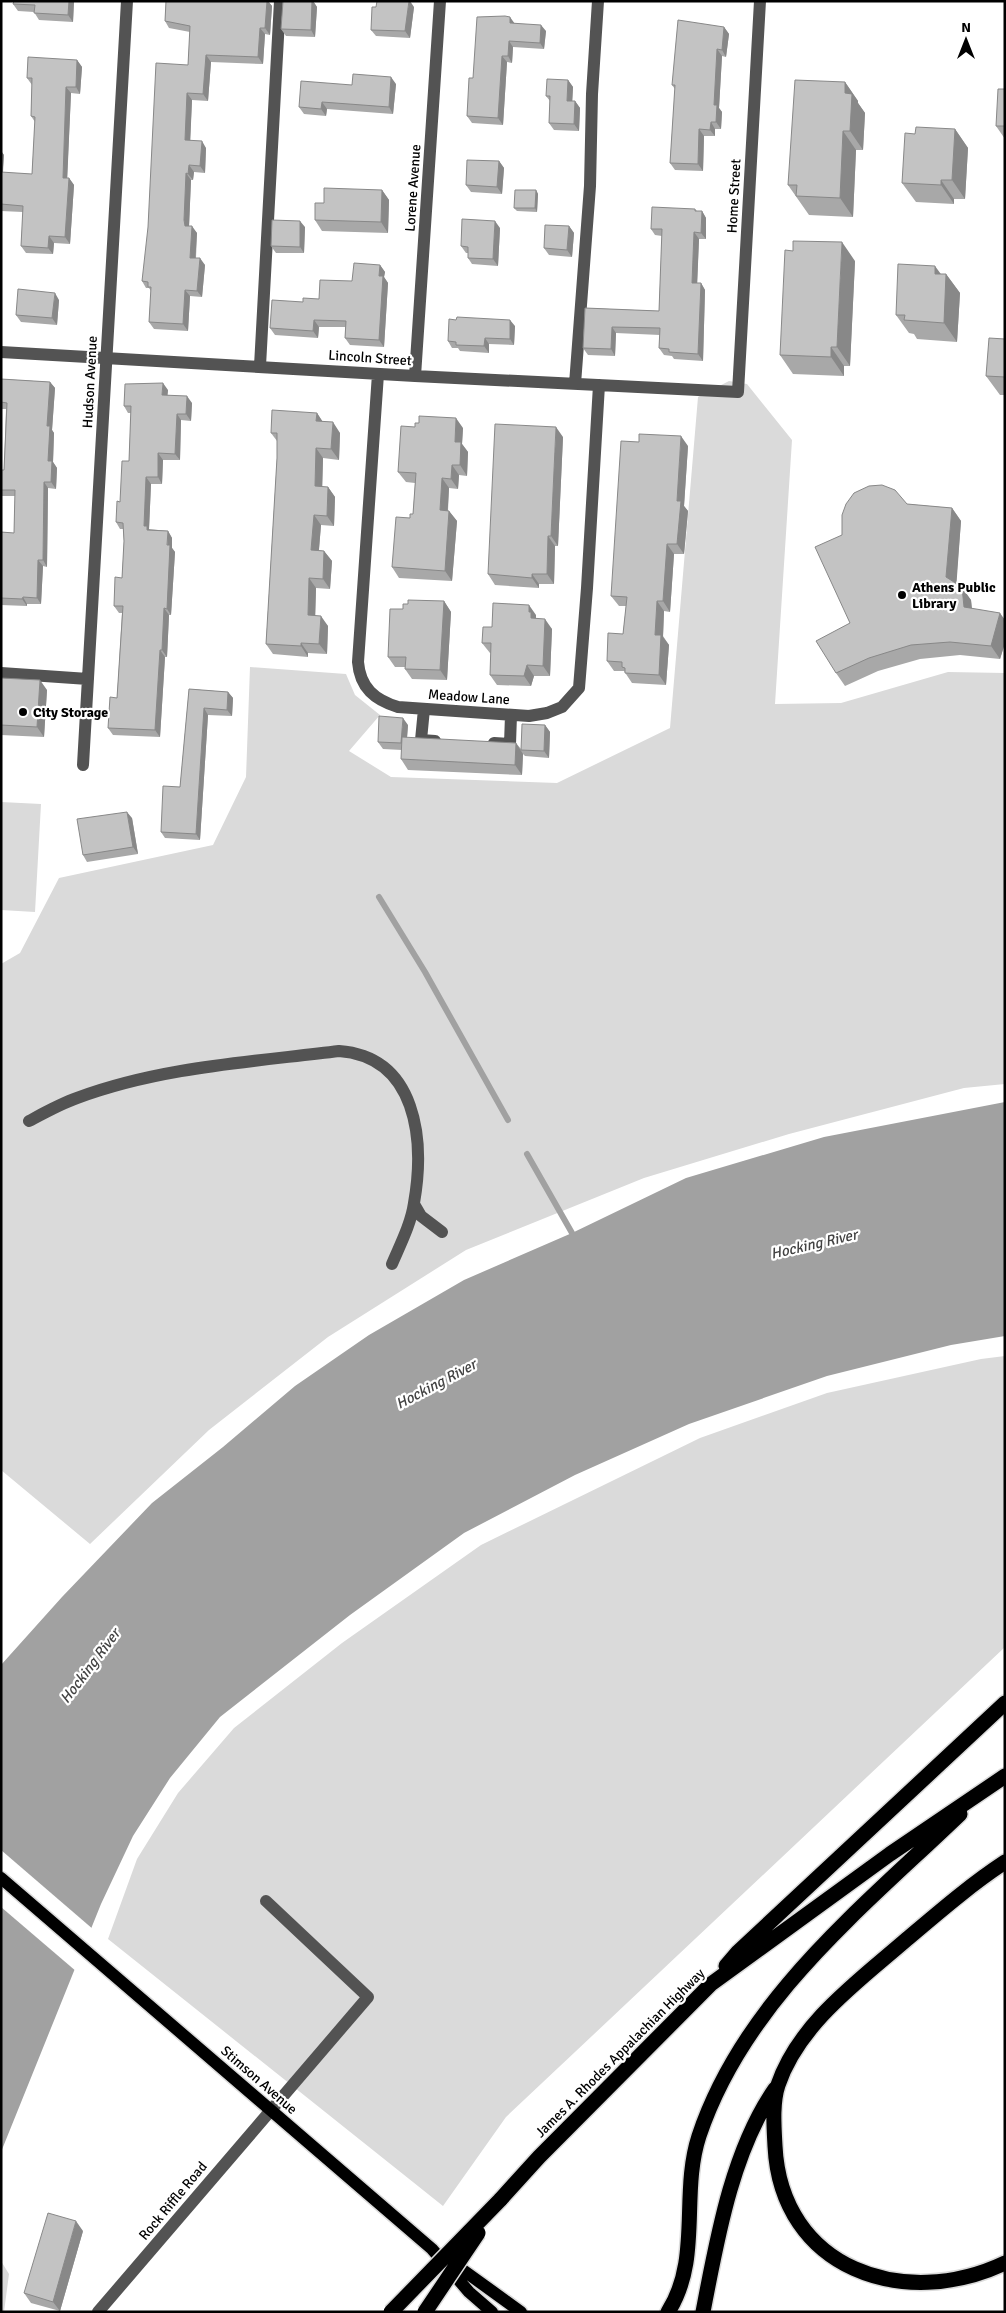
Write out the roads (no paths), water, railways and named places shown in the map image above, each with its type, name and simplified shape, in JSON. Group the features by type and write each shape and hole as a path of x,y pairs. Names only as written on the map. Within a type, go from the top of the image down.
{"highway":[{"path":"710,1984 738,1952 1005,1703"},
{"path":"668,2312 678,2296 688,2262 689,2184 699,2136 714,2100 744,2045 784,1988 840,1928 999,1779"},
{"name":"James A. Rhodes Appalachian Highway","path":"425,2312 500,2200 539,2157 710,1984 890,1854 999,1779"},
{"path":"703,2312 714,2254 735,2173 755,2123 777,2086 792,2055 812,2027 836,2002 976,1880 1005,1862"},
{"path":"777,2086 774,2138 775,2160 781,2184 796,2219 822,2248 843,2262 870,2276 896,2281 946,2282 967,2278 1005,2262"},
{"path":"391,2312 500,2200"}],"main road":[{"name":"Stimson Avenue","path":"1,1878 432,2248 469,2292 492,2312"},
{"path":"432,2248 499,2294 521,2312"}],"street":[{"name":"Hudson Avenue","path":"83,765 126,1"},
{"path":"260,366 280,1"},
{"name":"Lorene Avenue","path":"415,376 440,1"},
{"path":"575,384 590,186 592,94 598,1"},
{"name":"Home Street","path":"738,392 760,1"},
{"name":"Lincoln Street","path":"1,352 378,374 738,392"},
{"name":"Meadow Lane","path":"378,374 359,670 362,681 372,694 382,702 398,707 529,716 547,713 562,707 579,688 588,581 599,385"},
{"path":"1,673 88,679"},
{"path":"424,709 421,740 451,742"},
{"path":"480,743 510,744 511,715"},
{"path":"28,1120 76,1098 136,1080 189,1070 339,1051 356,1052 371,1057 390,1073 407,1096 416,1123 418,1151 414,1204 392,1264"},
{"path":"414,1204 420,1216 442,1232"},
{"name":"Rock Riffle Road","path":"98,2312 270,2109 368,1997 266,1902"}],"water":[{"name":"Hocking River","path":"1005,1102 1005,1336 951,1345 827,1376 689,1424 575,1475 464,1533 350,1615 220,1717 170,1778 133,1836 101,1904 1,2152 1,1665 62,1597 152,1503 223,1447 295,1386 369,1335 464,1280 572,1233 686,1178 824,1137"}],"waterway":[{"path":"379,897 425,972 508,1120"},
{"path":"527,1154 572,1233"}],"place":[{"name":"Athens Public Library","path":"902,595"},
{"name":"City Storage","path":"23,712"}]}
